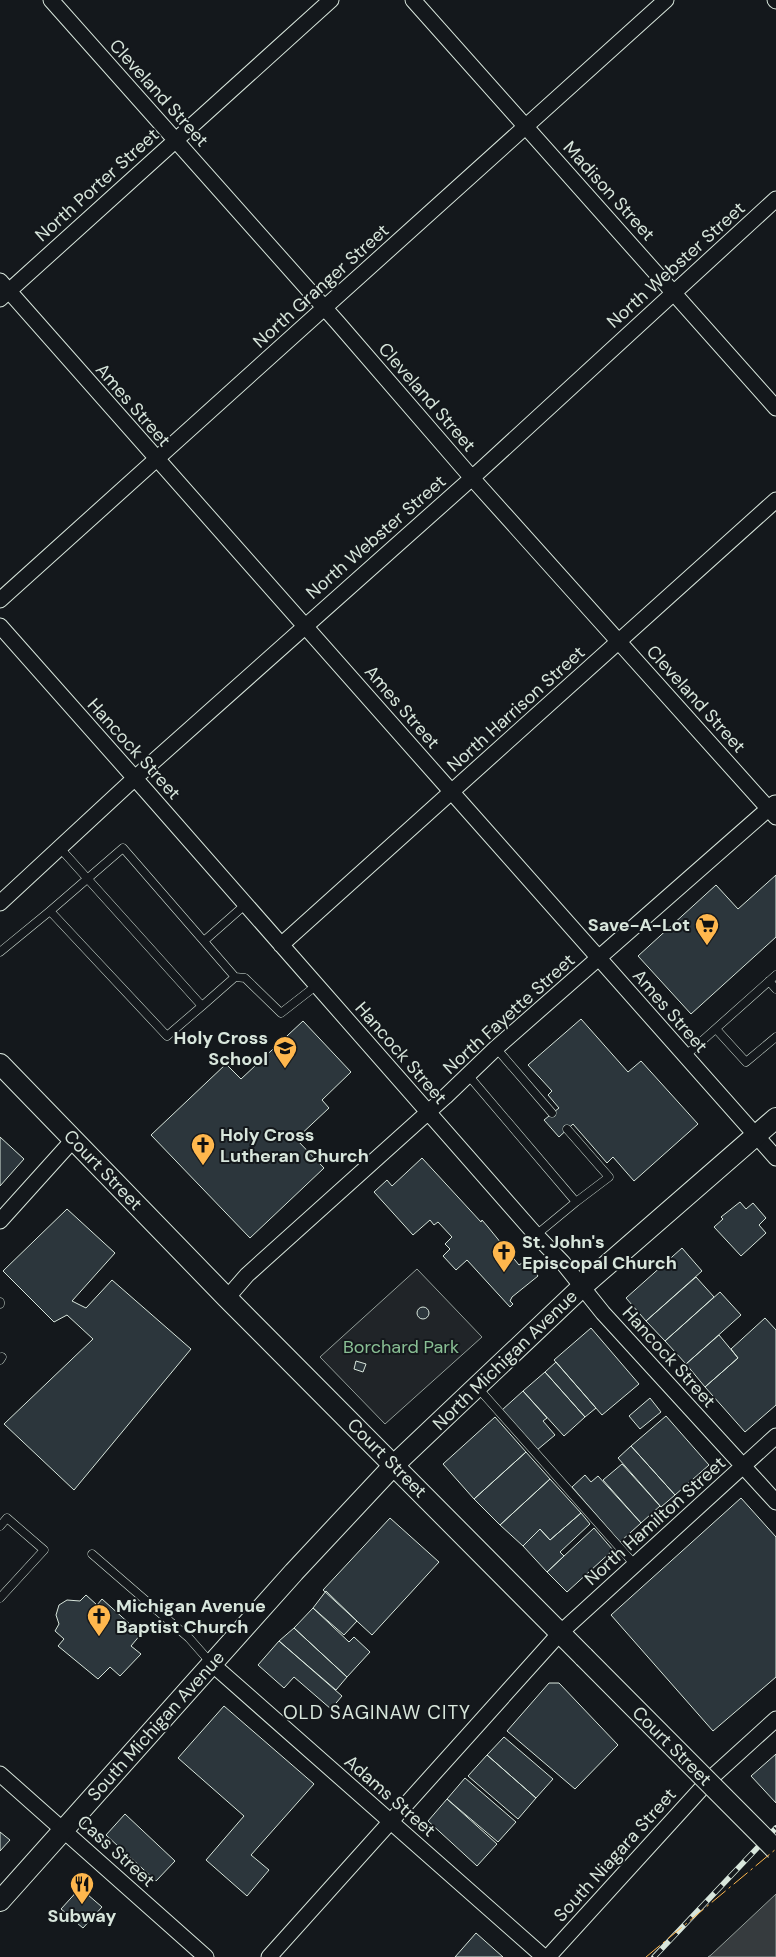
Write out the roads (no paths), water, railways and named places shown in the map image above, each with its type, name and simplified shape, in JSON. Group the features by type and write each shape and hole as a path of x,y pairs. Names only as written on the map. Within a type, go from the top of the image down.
{"main road":[{"name":"Court Street","path":"0,1064 227,1298 776,1850"},
{"name":"North Michigan Avenue","path":"394,1465 583,1286 776,1118"},
{"name":"South Michigan Avenue","path":"0,1901 294,1572 394,1465"}],"street":[{"name":"Cleveland Street","path":"51,0 325,308 472,478 774,809"},
{"name":"North Porter Street","path":"3,290 175,140 331,0"},
{"name":"Madison Street","path":"413,0 776,408"},
{"name":"North Granger Street","path":"0,600 666,0"},
{"name":"North Webster Street","path":"0,903 59,847 304,625 472,478 776,199"},
{"name":"Ames Street","path":"3,290 304,625 776,1158"},
{"name":"North Harrison Street","path":"281,945 776,500"},
{"name":"Hancock Street","path":"0,626 536,1236 583,1286 604,1313 776,1502"},
{"name":"North Fayette Street","path":"227,1298 247,1275 496,1048 598,958 774,809"},
{"path":"0,1221 73,1140"},
{"name":"North Hamilton Street","path":"269,1957 560,1633 636,1566 776,1436"},
{"name":"Adams Street","path":"212,1664 544,1957"},
{"name":"South Niagara Street","path":"548,1957 711,1778 776,1719"},
{"name":"Cass Street","path":"0,1774 206,1957"}],"lane":[{"path":"59,847 202,1006"},
{"path":"0,952 123,848 234,977 245,978 281,1013 317,985"},
{"path":"204,941 246,904"},
{"path":"50,911 166,1036 234,977"},
{"path":"685,1056 776,975"},
{"path":"769,981 776,989"},
{"path":"716,1028 746,1062 776,1037"},
{"path":"496,1048 552,1113"},
{"path":"468,1075 576,1202"},
{"path":"536,1236 608,1177 567,1129"},
{"path":"477,1387 636,1566"},
{"path":"0,1526 7,1518 44,1550 0,1598"},
{"path":"92,1554 189,1638 212,1664"}],"railway":[{"path":"654,1957 776,1828"}],"place":[{"name":"Save-A-Lot","path":"707,946"},
{"name":"Holy Cross School","path":"285,1069"},
{"name":"Holy Cross Lutheran Church","path":"203,1166"},
{"name":"St. John's Episcopal Church","path":"504,1273"},
{"name":"Michigan Avenue Baptist Church","path":"99,1637"},
{"name":"Subway","path":"82,1905"}],"district":[{"name":"OLD SAGINAW CITY","path":"377,1712"}],"park label":[{"name":"Borchard Park","path":"401,1347"}]}
